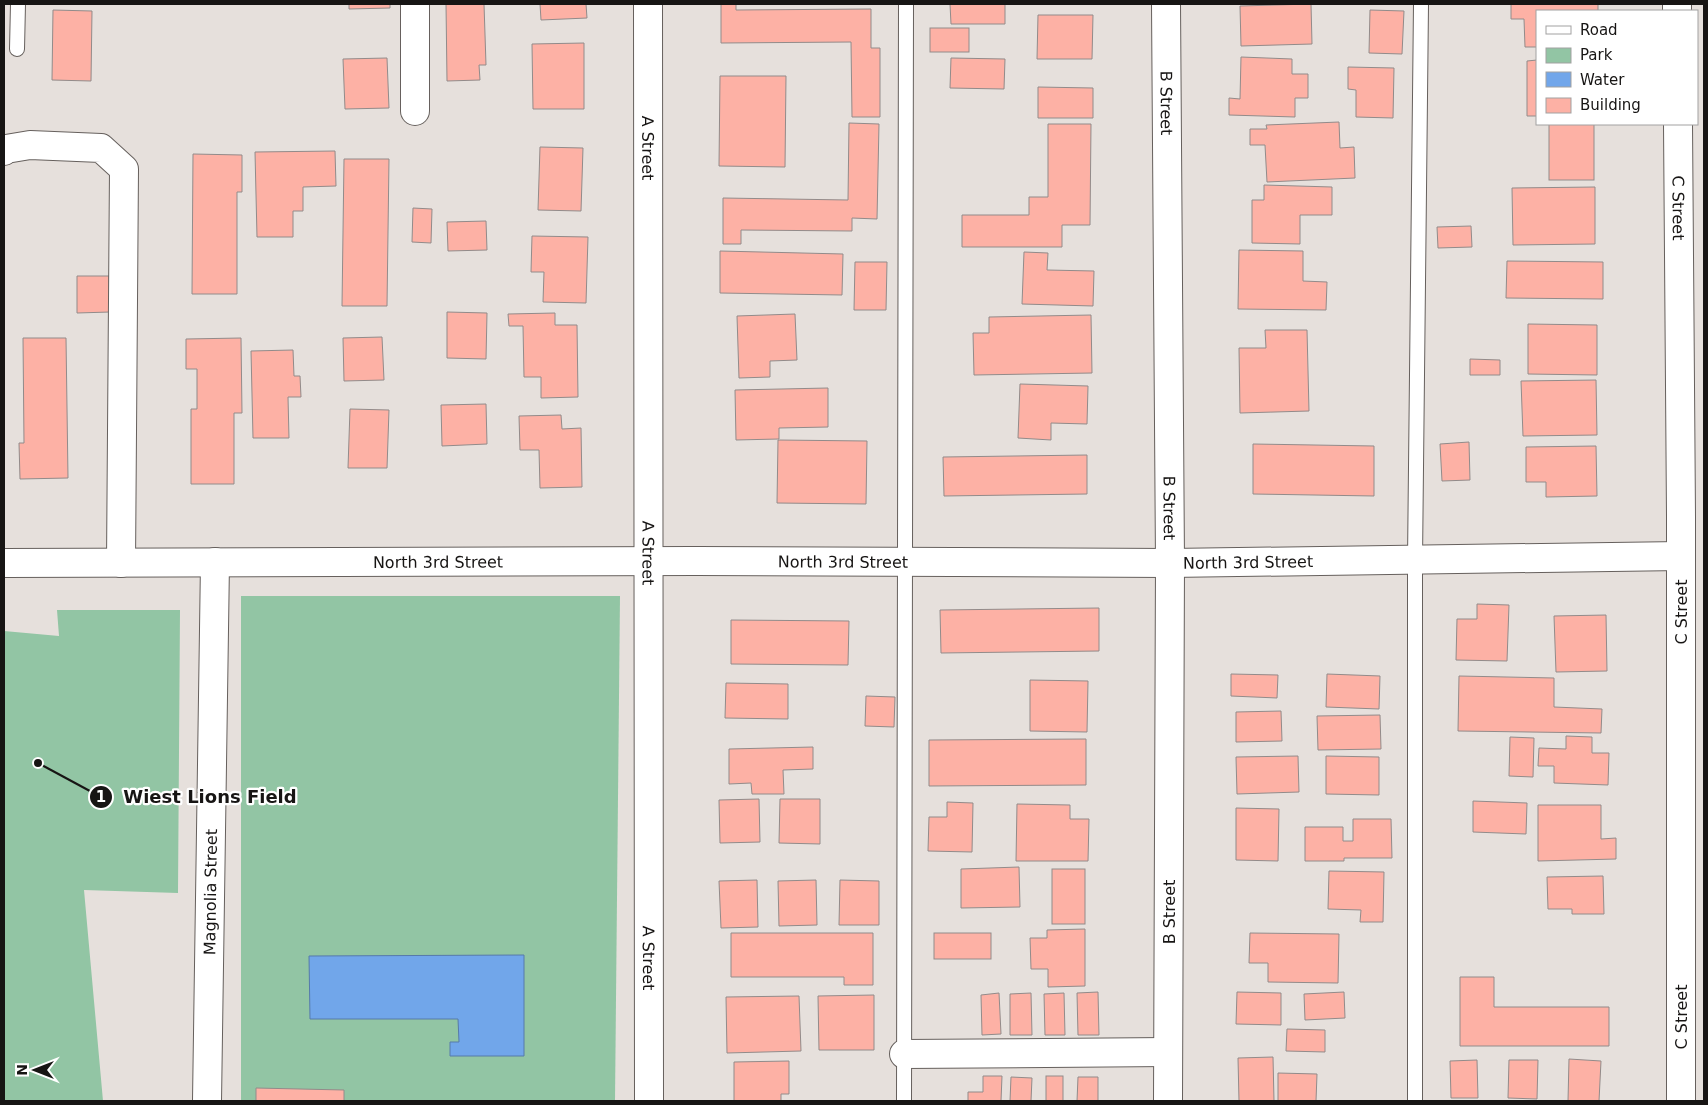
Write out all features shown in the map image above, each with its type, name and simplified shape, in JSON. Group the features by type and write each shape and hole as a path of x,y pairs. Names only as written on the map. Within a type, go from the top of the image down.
{"street":[{"path":"415,4 415,111"},
{"name":"A Street","path":"648,4 649,1101"},
{"name":"B Street","path":"1166,4 1170,563 1168,1101"},
{"name":"C Street","path":"1678,125 1681,556 1681,1101"},
{"path":"4,151 30,145 101,148 124,169 121,562"},
{"name":"North 3rd Street","path":"4,563 648,561 1170,563 1681,556"},
{"name":"Magnolia Street","path":"208,1101 215,562"},
{"path":"904,1054 1168,1052"}],"lane":[{"path":"17,49 18,4"},
{"path":"904,1101 906,4"},
{"path":"1414,1101 1414,560 1421,4"}],"green space":[{"path":"241,596 620,596 615,1101 241,1101"},
{"path":"57,610 180,610 178,893 84,890 103,1101 4,1101 4,631 59,636"}],"water":[{"path":"524,955 524,1056 450,1056 450,1042 459,1042 458,1019 310,1019 309,956"}],"building":[{"path":"349,4 390,4 390,8 349,9"},
{"path":"446,4 484,4 486,65 479,65 480,80 447,81"},
{"path":"540,4 586,4 587,18 541,20"},
{"path":"721,4 736,4 736,10 871,9 871,48 880,48 880,117 852,117 851,42 721,43"},
{"path":"950,4 1005,4 1005,24 951,24"},
{"path":"1311,4 1312,44 1241,46 1240,6"},
{"path":"1511,4 1598,4 1598,10 1536,10 1536,47 1525,47 1524,19 1511,19"},
{"path":"53,10 92,11 91,81 52,80"},
{"path":"1370,10 1404,11 1402,54 1369,53"},
{"path":"1038,15 1093,15 1092,59 1037,59"},
{"path":"930,28 969,28 969,52 930,52"},
{"path":"584,43 584,109 533,109 532,44"},
{"path":"1241,57 1292,59 1292,74 1308,74 1308,98 1295,98 1295,117 1229,115 1229,98 1240,99"},
{"path":"387,58 389,108 345,109 343,59"},
{"path":"951,58 1005,59 1004,89 950,88"},
{"path":"1536,60 1536,116 1527,116 1527,61"},
{"path":"1348,67 1394,68 1393,118 1356,117 1356,90 1348,89"},
{"path":"720,76 786,76 785,167 719,166"},
{"path":"1038,87 1093,88 1093,118 1038,118"},
{"path":"1339,122 1340,148 1354,147 1355,178 1267,182 1265,145 1250,145 1250,129 1267,129 1266,125"},
{"path":"849,123 879,124 877,219 852,218 852,231 741,230 741,244 723,244 723,198 848,200"},
{"path":"1048,124 1091,124 1090,225 1062,225 1062,247 962,247 962,215 1029,215 1029,197 1048,197"},
{"path":"1549,125 1594,125 1594,180 1549,180"},
{"path":"540,147 583,148 581,211 538,210"},
{"path":"335,151 336,186 303,187 303,211 293,211 293,237 257,237 255,152"},
{"path":"193,154 242,155 242,192 237,192 237,294 192,294"},
{"path":"344,159 389,159 387,306 342,306"},
{"path":"1264,185 1332,187 1332,215 1300,215 1300,244 1252,243 1252,200 1264,200"},
{"path":"1595,187 1595,244 1513,245 1512,188"},
{"path":"413,208 432,209 431,243 412,242"},
{"path":"486,221 487,250 448,251 447,222"},
{"path":"1471,226 1472,247 1438,248 1437,227"},
{"path":"532,236 588,237 586,303 543,302 544,272 531,272"},
{"path":"1239,250 1303,251 1303,281 1327,282 1326,310 1238,309"},
{"path":"720,251 843,254 842,295 720,293"},
{"path":"1024,252 1048,253 1047,270 1094,271 1093,306 1022,304"},
{"path":"1507,261 1603,262 1603,299 1506,298"},
{"path":"855,262 887,262 886,310 854,310"},
{"path":"77,276 109,276 110,312 77,313"},
{"path":"447,312 487,313 486,359 447,358"},
{"path":"555,313 555,325 577,325 578,397 541,398 541,377 524,377 523,326 509,326 508,314"},
{"path":"795,314 797,360 770,361 770,377 739,378 737,316"},
{"path":"1091,315 1092,373 974,375 973,333 989,333 989,317"},
{"path":"1528,324 1597,325 1597,375 1528,374"},
{"path":"1265,330 1307,330 1309,411 1240,413 1239,348 1266,348"},
{"path":"382,337 384,380 344,381 343,338"},
{"path":"23,338 66,338 68,478 20,479 19,443 24,443"},
{"path":"241,338 242,413 234,413 234,484 191,484 191,409 197,409 197,369 186,369 186,339"},
{"path":"293,350 294,376 300,376 301,397 288,397 289,438 253,438 251,351"},
{"path":"1470,359 1500,360 1500,375 1470,375"},
{"path":"1596,380 1597,435 1523,436 1521,381"},
{"path":"1020,384 1088,386 1087,424 1051,423 1051,440 1018,438"},
{"path":"828,388 828,427 779,428 779,439 736,440 735,390"},
{"path":"486,404 487,444 442,446 441,405"},
{"path":"350,409 389,410 387,468 348,468"},
{"path":"561,415 562,429 581,428 582,487 540,488 539,450 520,450 519,416"},
{"path":"778,440 867,441 866,504 777,503"},
{"path":"1469,442 1470,480 1442,481 1440,444"},
{"path":"1253,444 1374,446 1374,496 1253,494"},
{"path":"1596,446 1597,496 1546,497 1546,482 1526,482 1526,447"},
{"path":"1087,455 1087,494 944,496 943,457"},
{"path":"1477,604 1509,605 1507,661 1456,660 1457,619 1477,619"},
{"path":"1099,608 1099,651 941,653 940,610"},
{"path":"1606,615 1607,671 1556,672 1554,616"},
{"path":"731,620 849,621 848,665 731,664"},
{"path":"1231,674 1278,675 1277,698 1231,696"},
{"path":"1327,674 1380,676 1379,709 1326,707"},
{"path":"1459,676 1554,678 1554,707 1602,709 1601,733 1458,731"},
{"path":"1030,680 1088,681 1087,732 1030,731"},
{"path":"726,683 788,684 788,719 725,718"},
{"path":"866,696 895,697 894,727 865,726"},
{"path":"1281,711 1282,741 1236,742 1236,712"},
{"path":"1380,715 1381,749 1318,750 1317,716"},
{"path":"1566,736 1592,737 1592,753 1609,753 1608,785 1554,783 1554,766 1538,766 1539,748 1566,749"},
{"path":"1510,737 1534,738 1533,777 1509,776"},
{"path":"1086,739 1086,785 929,786 929,740"},
{"path":"813,747 813,769 783,770 784,794 752,794 751,783 729,784 729,749"},
{"path":"1298,756 1299,792 1237,794 1236,757"},
{"path":"1326,756 1379,757 1379,795 1326,794"},
{"path":"759,799 760,842 720,843 719,800"},
{"path":"780,799 820,799 820,844 779,843"},
{"path":"1473,801 1527,803 1526,834 1473,832"},
{"path":"947,802 973,803 972,852 928,851 929,817 947,817"},
{"path":"1017,804 1070,805 1070,819 1089,819 1088,861 1016,861"},
{"path":"1538,805 1601,805 1601,839 1616,838 1616,859 1538,861"},
{"path":"1236,808 1279,809 1278,861 1236,860"},
{"path":"1353,819 1391,819 1392,858 1344,858 1344,861 1305,861 1305,827 1343,827 1343,841 1353,841"},
{"path":"1019,867 1020,907 961,908 961,869"},
{"path":"1052,869 1085,869 1085,924 1052,924"},
{"path":"1329,871 1384,872 1383,922 1360,922 1361,910 1328,909"},
{"path":"1603,876 1604,914 1572,914 1572,909 1548,909 1547,877"},
{"path":"757,880 758,927 721,928 719,881"},
{"path":"816,880 817,925 779,926 778,881"},
{"path":"840,880 879,881 879,925 839,925"},
{"path":"1085,929 1085,986 1048,987 1048,969 1031,969 1030,938 1047,938 1047,930"},
{"path":"731,933 873,933 873,985 844,985 844,977 731,977"},
{"path":"934,933 991,933 991,959 934,959"},
{"path":"1250,933 1339,934 1338,983 1268,982 1268,963 1249,963"},
{"path":"1460,977 1494,977 1494,1007 1609,1007 1609,1046 1460,1046"},
{"path":"1098,992 1099,1035 1078,1035 1077,993"},
{"path":"1237,992 1281,993 1281,1025 1236,1024"},
{"path":"1344,992 1345,1018 1305,1020 1304,994"},
{"path":"999,993 1001,1034 982,1035 981,995"},
{"path":"1031,993 1032,1035 1010,1035 1010,994"},
{"path":"1064,993 1065,1035 1045,1035 1044,994"},
{"path":"874,995 874,1050 819,1050 818,996"},
{"path":"799,996 801,1051 727,1053 726,997"},
{"path":"1287,1029 1325,1030 1325,1052 1286,1051"},
{"path":"1273,1057 1274,1101 1239,1101 1238,1058"},
{"path":"1569,1059 1601,1061 1599,1101 1568,1101"},
{"path":"1477,1060 1478,1098 1451,1098 1450,1061"},
{"path":"1509,1060 1538,1060 1537,1099 1508,1098"},
{"path":"789,1061 789,1094 781,1094 781,1101 734,1101 734,1062"},
{"path":"1278,1073 1317,1074 1316,1101 1278,1101"},
{"path":"983,1076 1002,1076 1001,1101 968,1101 968,1092 983,1092"},
{"path":"1046,1076 1063,1076 1063,1101 1046,1101"},
{"path":"1011,1077 1032,1078 1031,1101 1010,1101"},
{"path":"1078,1077 1098,1077 1098,1101 1077,1101"},
{"path":"256,1088 344,1090 344,1101 256,1101"}],"place":[{"name":"Wiest Lions Field","path":"38,763"}]}
